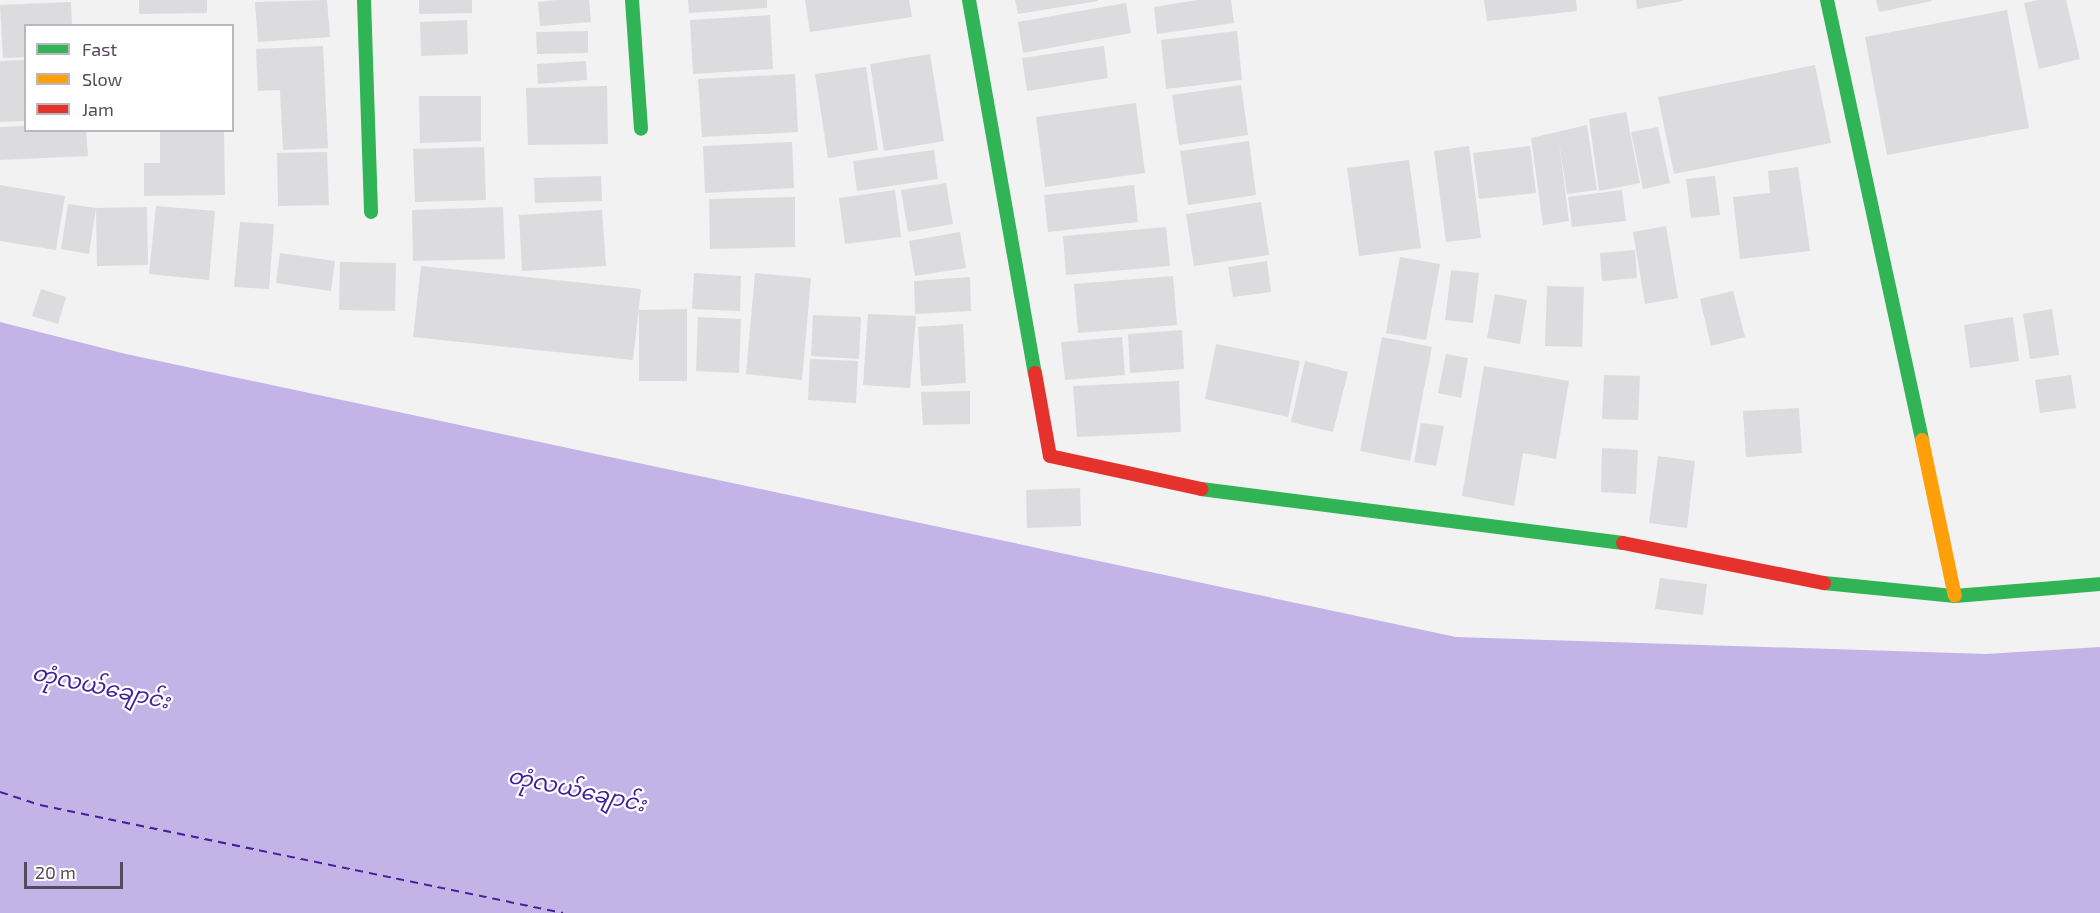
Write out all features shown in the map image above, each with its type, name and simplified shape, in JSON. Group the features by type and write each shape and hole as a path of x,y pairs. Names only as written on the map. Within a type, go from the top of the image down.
{"street":[{"path":"364,0 371,212"},
{"path":"632,0 641,129"},
{"path":"969,0 1050,456 1221,493 1656,548 1787,578 1954,596 2100,584"},
{"path":"1827,0 1954,596"}],"water":[{"name":"တုံလယ်ချောင်း","path":"0,322 126,354 1456,637 1986,654 2100,647 2100,913 0,913"}],"building":[{"path":"139,0 207,0 207,13 139,14"},
{"path":"327,0 330,37 258,42 255,2"},
{"path":"419,0 472,0 472,13 419,14"},
{"path":"589,0 591,22 540,26 538,2"},
{"path":"688,0 767,0 767,8 689,13"},
{"path":"805,0 909,0 912,17 810,32"},
{"path":"1015,0 1098,0 1098,1 1018,14"},
{"path":"1197,0 1231,0 1234,23 1157,34 1154,7"},
{"path":"1484,0 1576,0 1577,11 1487,21"},
{"path":"1636,0 1682,0 1683,1 1637,9"},
{"path":"1876,0 1932,0 1932,1 1879,12"},
{"path":"2038,0 2066,0 2080,59 2039,69 2024,3"},
{"path":"71,2 72,24 24,24 24,57 3,58 0,5"},
{"path":"1126,3 1131,33 1023,53 1018,22"},
{"path":"2007,10 2029,128 1887,155 1865,37"},
{"path":"770,15 773,69 693,74 690,20"},
{"path":"467,20 468,54 421,56 420,22"},
{"path":"588,31 588,53 537,54 536,32"},
{"path":"1237,31 1242,80 1166,89 1161,40"},
{"path":"323,46 328,148 283,150 280,90 258,91 256,49"},
{"path":"1104,46 1108,78 1027,91 1022,58"},
{"path":"930,54 944,141 884,151 870,64"},
{"path":"24,60 24,121 0,122 0,61"},
{"path":"586,61 587,80 538,84 537,64"},
{"path":"1815,65 1831,143 1674,174 1658,97"},
{"path":"866,67 878,150 828,158 815,74"},
{"path":"795,74 798,132 702,137 698,79"},
{"path":"1241,85 1248,135 1179,145 1172,95"},
{"path":"607,86 608,144 528,145 526,88"},
{"path":"419,96 481,96 481,141 420,143"},
{"path":"1136,103 1145,173 1045,187 1036,117"},
{"path":"1626,112 1640,183 1599,191 1589,119"},
{"path":"1587,125 1597,190 1567,194 1559,142 1569,221 1543,225 1531,138"},
{"path":"24,126 24,132 86,132 88,156 0,160 0,127"},
{"path":"1658,127 1670,183 1643,189 1631,132"},
{"path":"160,132 224,132 225,195 144,196 144,163 160,163"},
{"path":"1249,141 1256,195 1188,205 1180,151"},
{"path":"792,142 794,188 705,193 703,146"},
{"path":"1469,146 1481,238 1446,242 1434,151"},
{"path":"1530,146 1536,193 1479,199 1473,153"},
{"path":"484,147 486,200 415,202 413,149"},
{"path":"934,150 938,179 857,191 853,161"},
{"path":"327,152 329,205 278,206 277,153"},
{"path":"1409,160 1421,248 1359,256 1347,168"},
{"path":"1798,167 1810,251 1740,259 1733,197 1770,193 1768,171"},
{"path":"601,176 602,201 535,203 534,178"},
{"path":"1715,176 1720,215 1691,218 1686,179"},
{"path":"946,183 953,224 908,232 901,190"},
{"path":"0,185 65,196 56,250 0,241"},
{"path":"1134,185 1138,222 1048,232 1044,195"},
{"path":"895,190 901,237 845,244 839,198"},
{"path":"1622,190 1626,221 1572,227 1568,197"},
{"path":"795,197 795,247 710,249 709,199"},
{"path":"1261,202 1269,255 1194,266 1186,214"},
{"path":"68,204 96,208 89,254 61,249"},
{"path":"156,206 215,211 209,280 149,274"},
{"path":"147,207 148,265 97,266 96,208"},
{"path":"503,207 505,259 413,261 412,210"},
{"path":"602,210 606,266 522,271 519,215"},
{"path":"240,222 274,224 269,289 234,287"},
{"path":"1666,226 1678,298 1645,304 1633,232"},
{"path":"1166,227 1170,266 1066,275 1063,236"},
{"path":"960,232 966,268 915,276 909,241"},
{"path":"1635,250 1637,278 1602,281 1600,253"},
{"path":"280,253 335,261 331,291 276,283"},
{"path":"1400,257 1440,264 1426,340 1386,333"},
{"path":"1267,261 1271,292 1233,297 1228,267"},
{"path":"340,262 396,263 395,311 339,310"},
{"path":"421,266 641,289 633,360 413,337"},
{"path":"1451,270 1479,273 1473,323 1445,320"},
{"path":"694,273 741,276 740,311 692,309"},
{"path":"755,273 811,278 802,380 746,374"},
{"path":"1173,276 1177,325 1078,333 1074,284"},
{"path":"970,277 971,311 915,314 914,281"},
{"path":"1547,286 1584,287 1582,347 1545,346"},
{"path":"41,289 66,297 58,324 32,316"},
{"path":"1733,291 1745,337 1711,346 1700,299"},
{"path":"1495,294 1527,300 1520,344 1487,338"},
{"path":"687,309 687,381 639,381 639,310"},
{"path":"2052,309 2059,355 2030,359 2023,314"},
{"path":"868,314 916,316 910,388 863,385"},
{"path":"813,315 861,317 859,359 811,356"},
{"path":"698,317 741,319 739,373 696,371"},
{"path":"2013,317 2019,361 1970,368 1964,325"},
{"path":"963,324 966,383 921,386 918,327"},
{"path":"1182,330 1184,369 1130,373 1128,334"},
{"path":"1122,337 1125,375 1065,380 1061,342"},
{"path":"1382,337 1432,347 1410,461 1360,451"},
{"path":"1216,344 1300,361 1288,417 1205,399"},
{"path":"1446,354 1468,358 1461,398 1438,393"},
{"path":"810,359 858,361 856,403 808,400"},
{"path":"1305,361 1348,372 1333,432 1291,422"},
{"path":"1484,366 1569,381 1556,459 1523,453 1514,506 1462,496"},
{"path":"1604,375 1640,376 1638,420 1602,419"},
{"path":"2071,375 2076,408 2040,413 2035,380"},
{"path":"1179,381 1181,432 1077,437 1073,386"},
{"path":"970,391 970,424 923,425 921,392"},
{"path":"1799,408 1802,453 1746,457 1743,411"},
{"path":"1421,423 1444,426 1436,466 1414,462"},
{"path":"1602,448 1638,450 1636,494 1601,492"},
{"path":"1658,456 1695,461 1687,528 1649,523"},
{"path":"1080,488 1081,526 1027,528 1026,490"},
{"path":"1660,578 1707,584 1703,615 1655,609"}],"ferry route":[{"path":"0,792 40,805 563,913"}],"traffic: fast":[{"path":"364,0 371,212"},
{"path":"632,0 641,129"},
{"path":"969,0 1035,373"},
{"path":"1827,0 1922,440"},
{"path":"1201,489 1623,543"},
{"path":"1824,583 1955,596 2100,584"}],"traffic: slow":[{"path":"1922,440 1955,596"}],"traffic: jam":[{"path":"1035,373 1050,456 1201,489"},
{"path":"1623,543 1824,583"}]}
